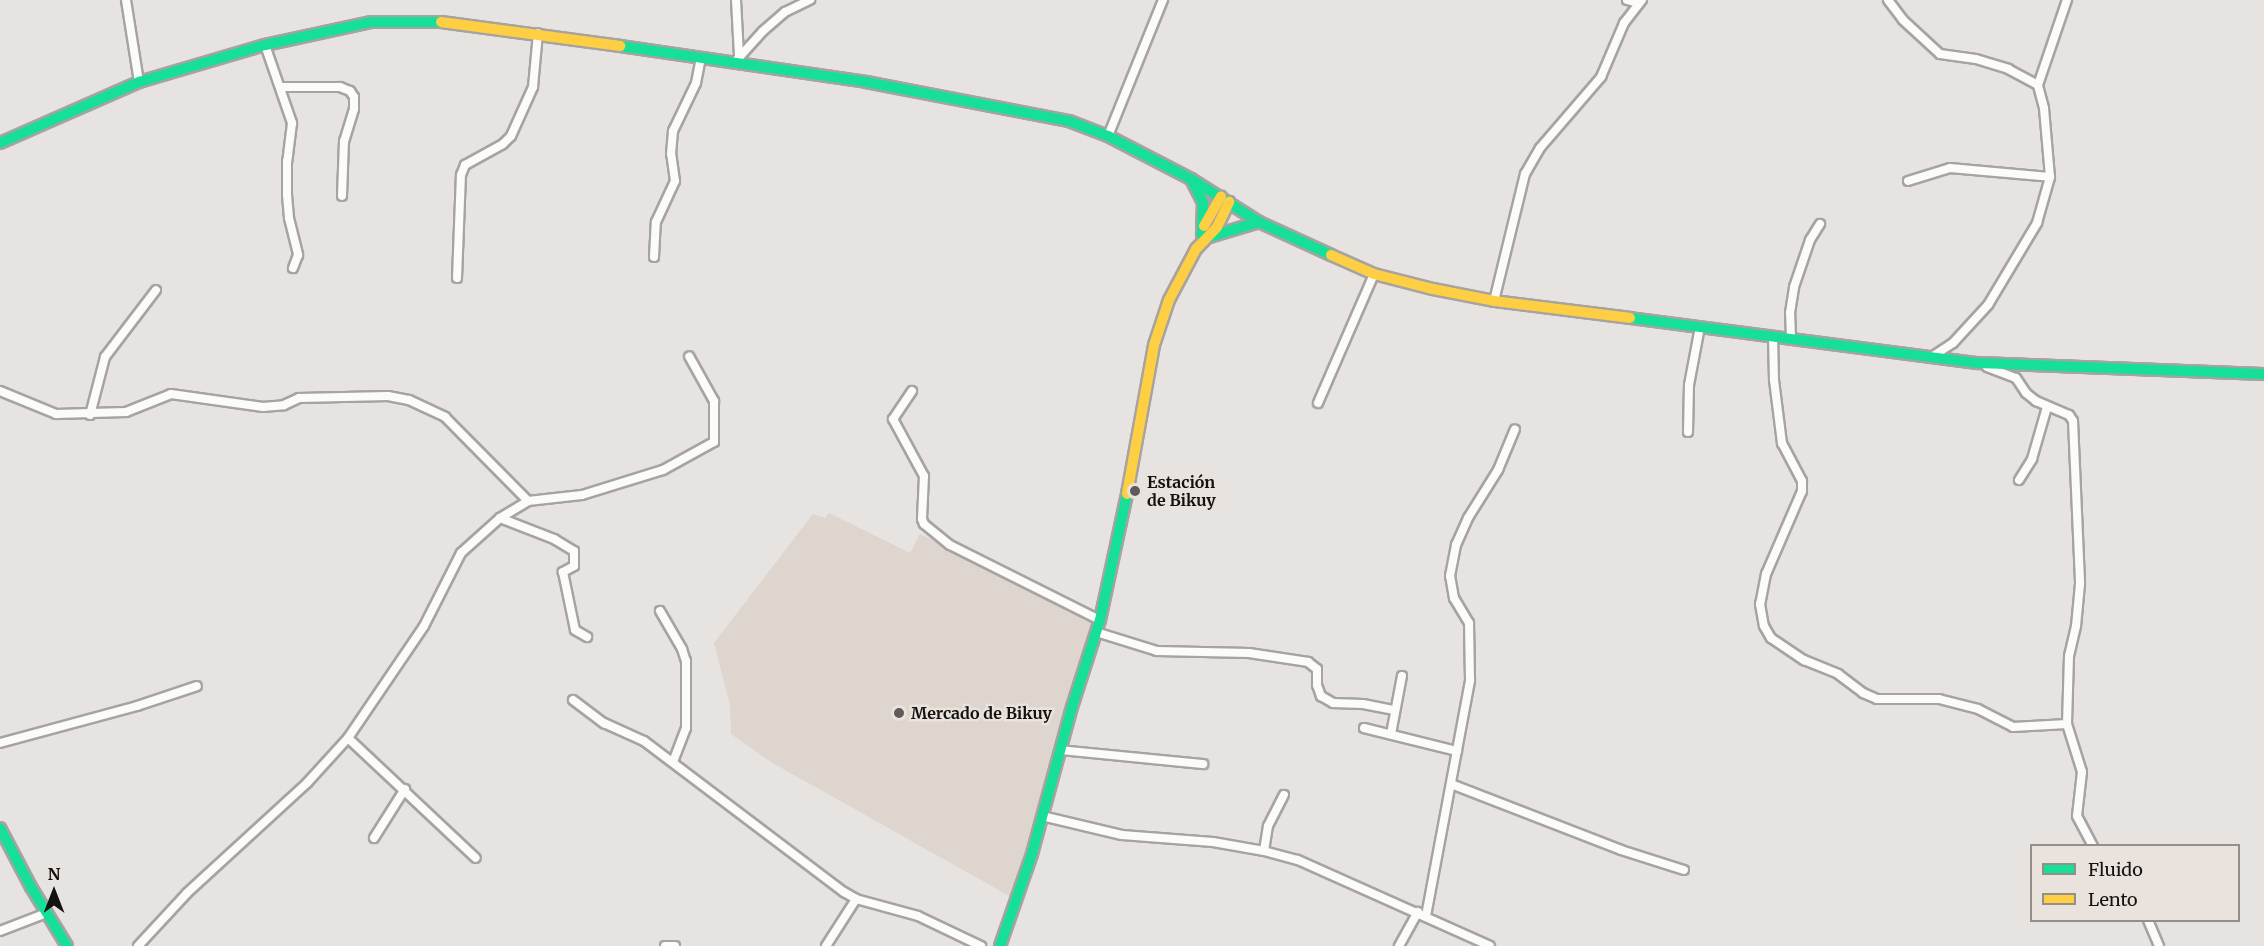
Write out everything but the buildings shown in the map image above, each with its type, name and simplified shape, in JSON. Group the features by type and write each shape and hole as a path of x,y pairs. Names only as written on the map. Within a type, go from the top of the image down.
{"main road":[{"path":"0,143 139,82 266,45 337,28 391,21 451,21 701,58 737,59 1069,121 1108,136 1191,179 1259,222 1374,274 1494,301 1978,363 2264,374"},
{"path":"1191,179 1203,203 1203,238"},
{"path":"1000,946 1042,816 1100,620 1131,480 1154,345 1169,300 1203,238 1221,220 1225,199"},
{"path":"1203,238 1259,222"},
{"path":"0,828 67,946"}],"street":[{"path":"126,0 139,82"},
{"path":"736,0 737,59"},
{"path":"737,59 785,12 810,0"},
{"path":"1108,136 1163,0"},
{"path":"1627,0 1640,1"},
{"path":"1888,0 1903,20 1940,54 1976,59 2008,69 2038,85"},
{"path":"1929,358 1942,352 1953,343 1988,305 2037,223 2050,177 2044,108 2038,85 2067,0"},
{"path":"1494,301 1524,174 1540,148 1601,77 1624,23 1640,1"},
{"path":"457,278 461,175 465,165 503,144 511,136 533,87 538,33"},
{"path":"266,45 282,87 292,123 287,161 287,195 289,218 298,255 293,268"},
{"path":"654,257 656,222 675,181 671,154 673,131 696,83 701,58"},
{"path":"282,87 340,87 350,91 354,97 354,109 344,141 342,196"},
{"path":"1908,181 1950,168 2050,177"},
{"path":"1791,338 1790,313 1794,287 1810,240 1820,224"},
{"path":"1318,402 1374,274"},
{"path":"90,415 105,357 156,290"},
{"path":"1688,432 1689,386 1700,327"},
{"path":"1773,336 1774,380 1782,443 1802,481 1802,491 1788,518 1766,574 1760,604 1764,626 1771,638 1804,660 1838,674 1863,693 1877,699 1940,699 1978,709 2013,727 2067,724"},
{"path":"138,946 187,893 307,783 348,738 424,626 461,554 501,518 528,501 582,495 653,473 714,442 714,401 688,356"},
{"path":"1978,363 2016,378 2026,393 2047,407 2069,415 2073,430 2080,584 2076,626 2069,656 2067,724 2082,772 2077,816 2092,844"},
{"path":"0,391 56,414 90,415 126,412 171,394 263,406 284,405 299,398 388,396 409,400 445,417 528,501"},
{"path":"912,391 893,419 924,476 922,519 924,524 950,545 1100,620"},
{"path":"2019,480 2032,459 2047,407"},
{"path":"1399,946 1422,914 1451,784 1470,681 1469,623 1454,598 1450,576 1456,545 1464,527 1498,470 1515,429"},
{"path":"501,518 554,539 574,551 574,566 563,572 574,630 587,637"},
{"path":"660,611 682,649 686,662 686,728 673,762"},
{"path":"1096,632 1157,651 1249,653 1308,662 1317,669 1317,685 1321,696 1333,703 1363,704 1394,710"},
{"path":"1391,734 1402,676"},
{"path":"0,743 136,706 197,686"},
{"path":"573,700 604,723 644,741 828,882 856,899 918,916 981,946"},
{"path":"1364,728 1457,751"},
{"path":"348,738 476,858"},
{"path":"1060,750 1203,764"},
{"path":"1451,784 1621,850 1684,870"},
{"path":"374,837 405,789"},
{"path":"1264,851 1268,826 1284,795"},
{"path":"1042,816 1122,836 1213,842 1298,860 1491,946"},
{"path":"826,946 856,899"},
{"path":"0,931 47,913"},
{"path":"2148,922 2160,946"},
{"path":"664,946 675,946"}],"shaded area":[{"name":"Mercado de Bikuy","path":"829,513 910,553 920,534 1096,621 1011,897 771,762 731,734 730,705 714,643 813,514 825,518"}],"traffic: fast":[{"path":"0,143 139,82 265,45 371,22 441,22"},
{"path":"620,46 866,82 1069,121 1108,136 1191,179 1259,222 1331,255"},
{"path":"1191,179 1203,203 1202,235"},
{"path":"1206,238 1259,222"},
{"path":"1630,318 1978,363 2264,374"},
{"path":"1000,946 1032,854 1072,707 1100,620 1127,494"},
{"path":"0,828 31,887 67,946"}],"traffic: slow":[{"path":"441,22 620,46"},
{"path":"1204,226 1221,197"},
{"path":"1127,494 1154,345 1169,300 1196,249 1217,227 1229,202"},
{"path":"1331,255 1374,274 1433,289 1494,301 1630,318"}],"place":[{"name":"Estación de Bikuy","path":"1135,491"},
{"name":"Mercado de Bikuy","path":"899,713"}]}
